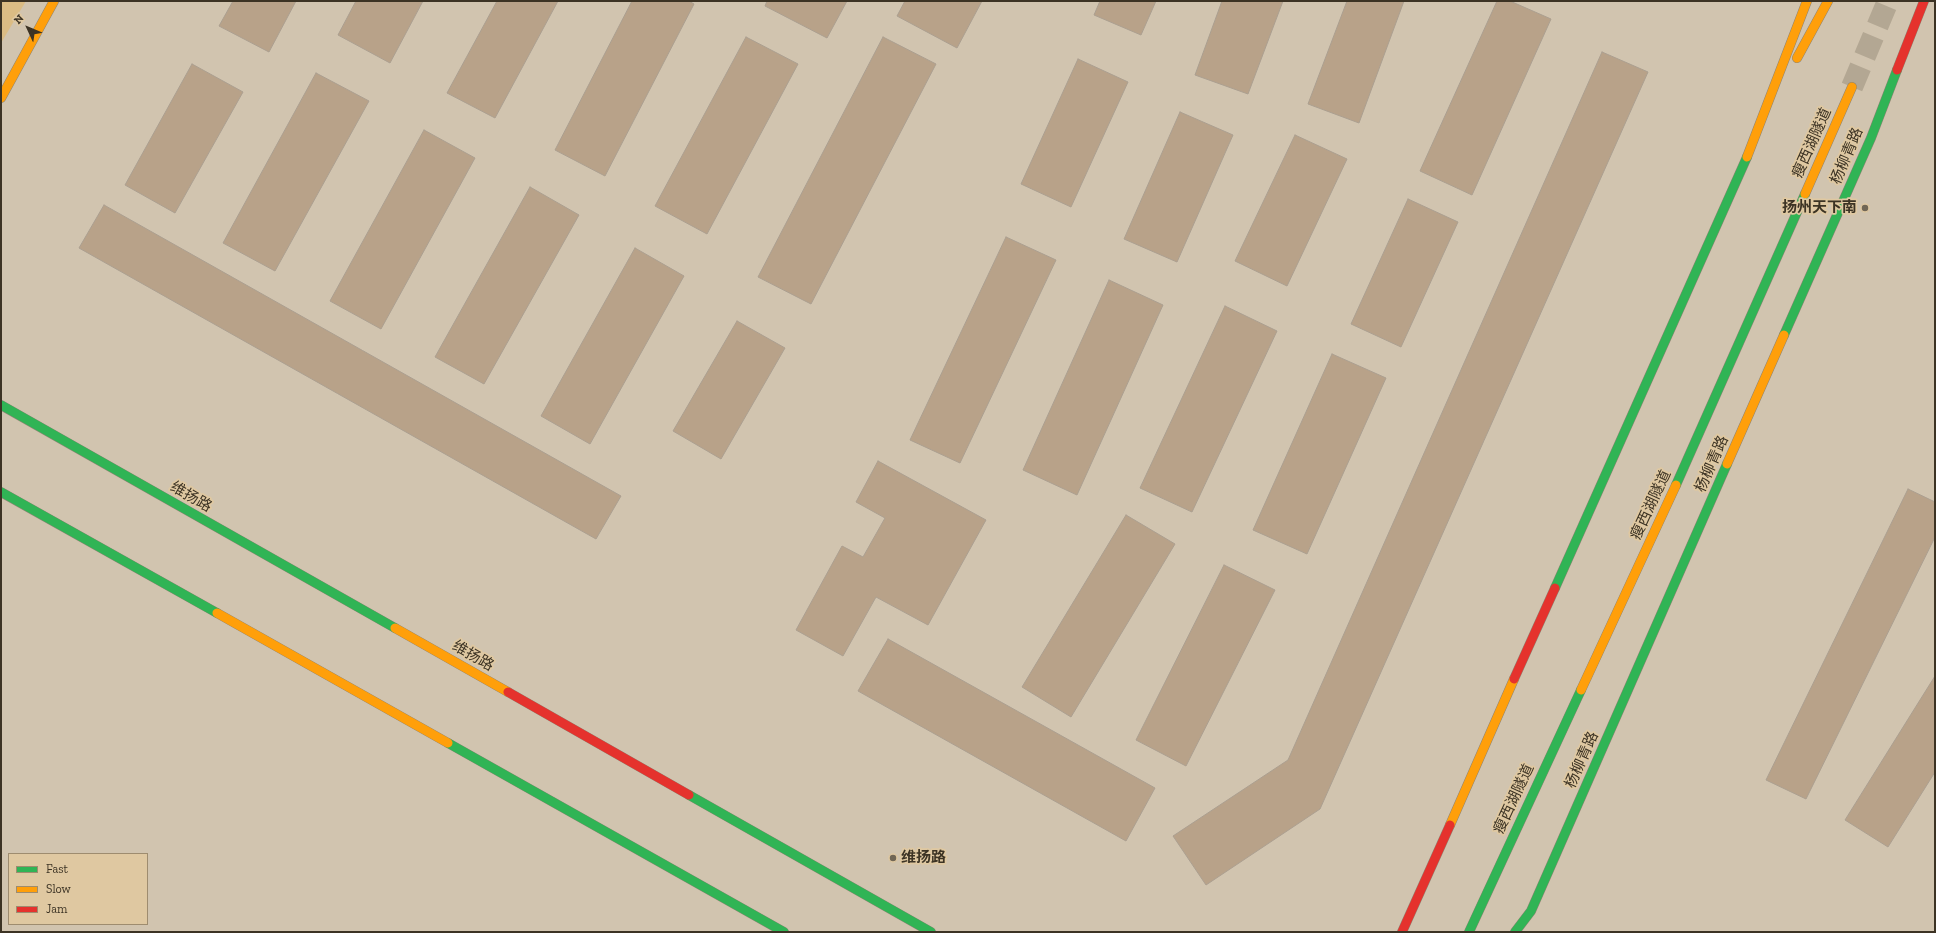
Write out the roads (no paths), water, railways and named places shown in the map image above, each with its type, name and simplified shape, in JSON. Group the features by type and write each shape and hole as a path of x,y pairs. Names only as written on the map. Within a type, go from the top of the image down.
{"main road":[{"path":"1,98 54,1"},
{"path":"1402,932 1755,138 1806,1"},
{"path":"1755,138 1828,1"},
{"name":"杨柳青路","path":"1515,932 1531,911 1807,284 1871,138 1924,1"},
{"name":"瘦西湖隧道","path":"1469,932 1702,428 1852,87"},
{"name":"维扬路","path":"1,405 931,932"},
{"path":"1,492 784,932"}],"tunnel":[{"path":"1852,87 1888,1"}],"place":[{"name":"扬州天下南","path":"1865,208"},
{"name":"维扬路","path":"893,858"}]}
